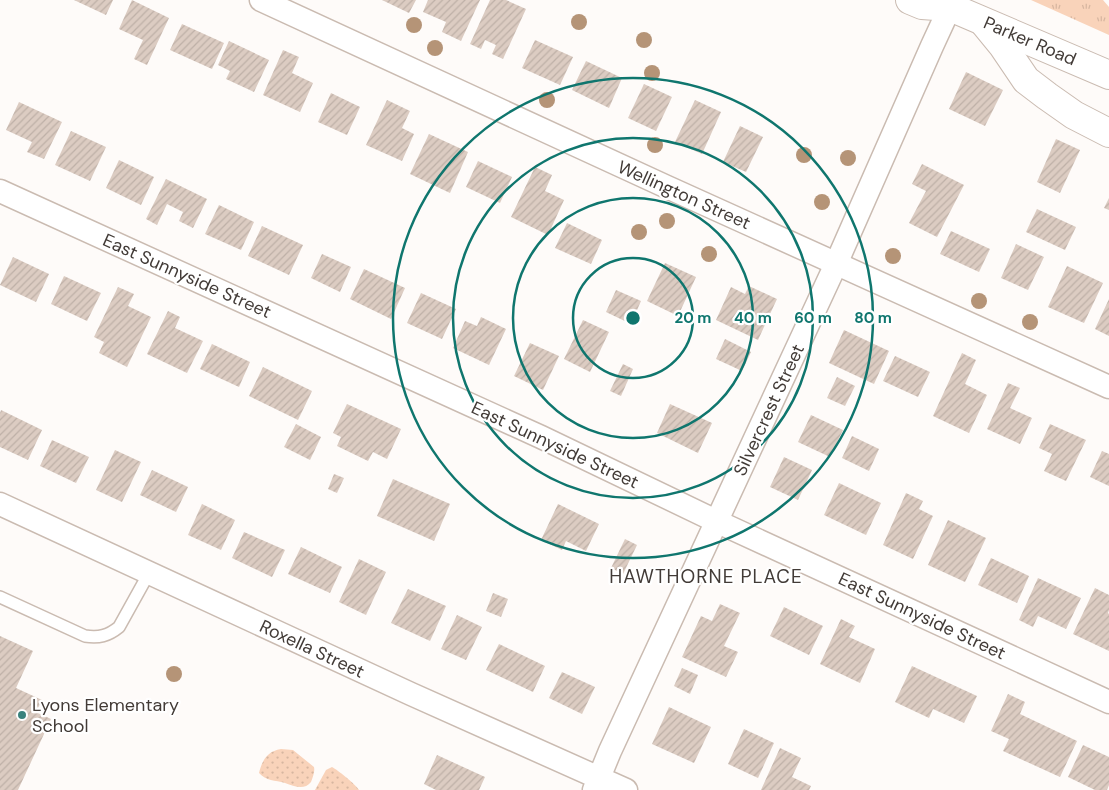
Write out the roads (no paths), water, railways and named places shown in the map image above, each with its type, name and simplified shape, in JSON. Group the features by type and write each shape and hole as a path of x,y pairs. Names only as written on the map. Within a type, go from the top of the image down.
{"main road":[{"name":"Parker Road","path":"910,0 922,5 949,2 983,20 1109,75"},
{"path":"983,20 1004,46 1026,80 1074,115 1109,133"}],"street":[{"name":"Wellington Street","path":"261,0 649,179 1109,386"},
{"name":"Silvercrest Street","path":"597,784 610,751 718,522 836,264 932,46 949,2"},
{"name":"East Sunnyside Street","path":"0,191 541,437 718,522 1109,702"},
{"name":"Roxella Street","path":"0,504 411,694 597,784 626,790"}],"lane":[{"path":"0,597 85,636 103,636 119,627 149,573"}],"place":[{"name":"Lyons Elementary School","path":"22,715"}],"district":[{"name":"HAWTHORNE PLACE","path":"706,576"}]}
